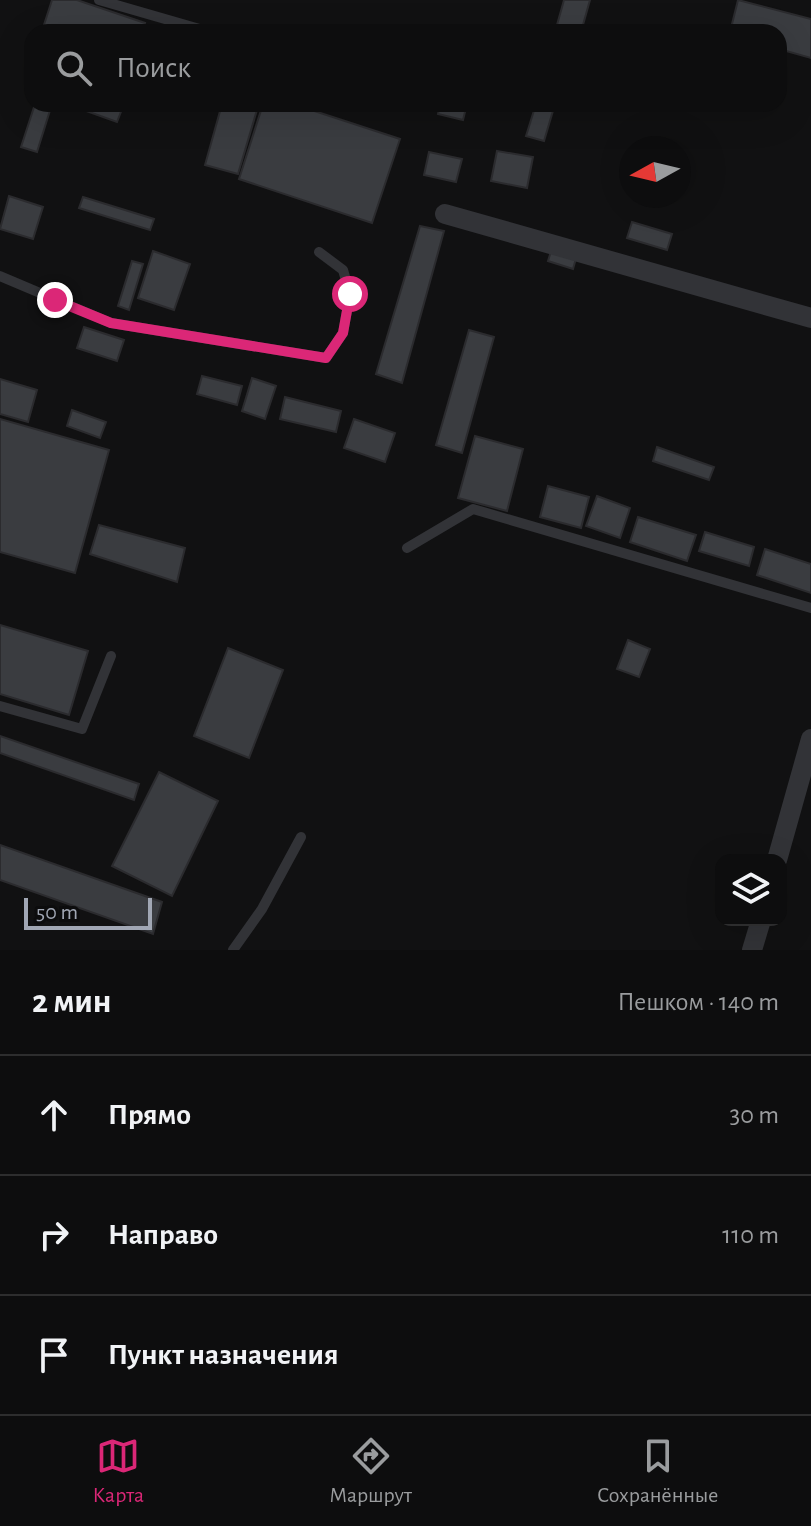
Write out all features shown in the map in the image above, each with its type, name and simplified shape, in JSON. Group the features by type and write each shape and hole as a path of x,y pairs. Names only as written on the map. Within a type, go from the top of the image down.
{"street":[{"path":"445,214 811,318"},
{"path":"779,854 811,739"},
{"path":"752,950 759,926"}],"lane":[{"path":"99,0 182,24"},
{"path":"0,276 111,323 326,358 343,333 350,294 343,270 319,252"},
{"path":"407,548 473,509 811,608"},
{"path":"0,706 82,729 111,656"},
{"path":"233,950 262,909 301,837"}],"building":[{"path":"52,0 77,0 145,23 145,24 44,24"},
{"path":"564,0 590,0 583,24 557,24"},
{"path":"738,0 811,19 811,58 787,51 787,24 732,24"},
{"path":"32,112 50,112 37,152 21,147"},
{"path":"89,112 121,112 117,122"},
{"path":"220,112 256,112 238,174 205,165"},
{"path":"260,112 317,112 400,139 372,223 239,179"},
{"path":"438,112 465,112 463,120"},
{"path":"534,112 553,112 544,141 526,136"},
{"path":"497,151 533,157 527,188 491,181"},
{"path":"429,152 462,159 456,182 424,175"},
{"path":"9,196 43,207 33,239 0,229"},
{"path":"83,197 154,219 150,230 79,208"},
{"path":"632,222 672,234 667,250 627,238"},
{"path":"420,226 444,231 402,383 376,374"},
{"path":"552,248 577,255 573,269 548,261"},
{"path":"153,251 190,264 174,310 138,298"},
{"path":"132,261 143,264 129,310 118,306"},
{"path":"84,327 124,340 117,361 77,348"},
{"path":"469,330 494,337 462,453 436,445"},
{"path":"202,376 242,386 237,405 197,394"},
{"path":"252,378 276,386 265,419 242,411"},
{"path":"0,379 37,390 28,422 0,414"},
{"path":"285,397 341,411 336,432 280,419"},
{"path":"72,410 106,422 100,438 67,426"},
{"path":"0,419 109,450 75,573 0,552"},
{"path":"354,419 395,433 385,462 344,448"},
{"path":"475,436 523,449 507,511 458,498"},
{"path":"657,447 714,467 709,480 653,461"},
{"path":"548,486 589,497 581,528 540,517"},
{"path":"597,496 630,508 620,538 586,526"},
{"path":"638,517 696,535 687,561 630,542"},
{"path":"99,525 185,548 177,582 90,554"},
{"path":"705,532 754,547 749,566 699,551"},
{"path":"765,549 811,564 811,593 757,575"},
{"path":"0,625 88,651 69,715 0,694"},
{"path":"628,640 650,649 639,677 617,669"},
{"path":"228,648 283,670 249,758 194,736"},
{"path":"0,736 139,784 134,800 0,753"},
{"path":"159,772 218,801 172,896 112,866"},
{"path":"0,845 162,902 153,934 0,880"}],"route":[{"path":"55,300 111,323 326,358 343,333 350,294"}]}
